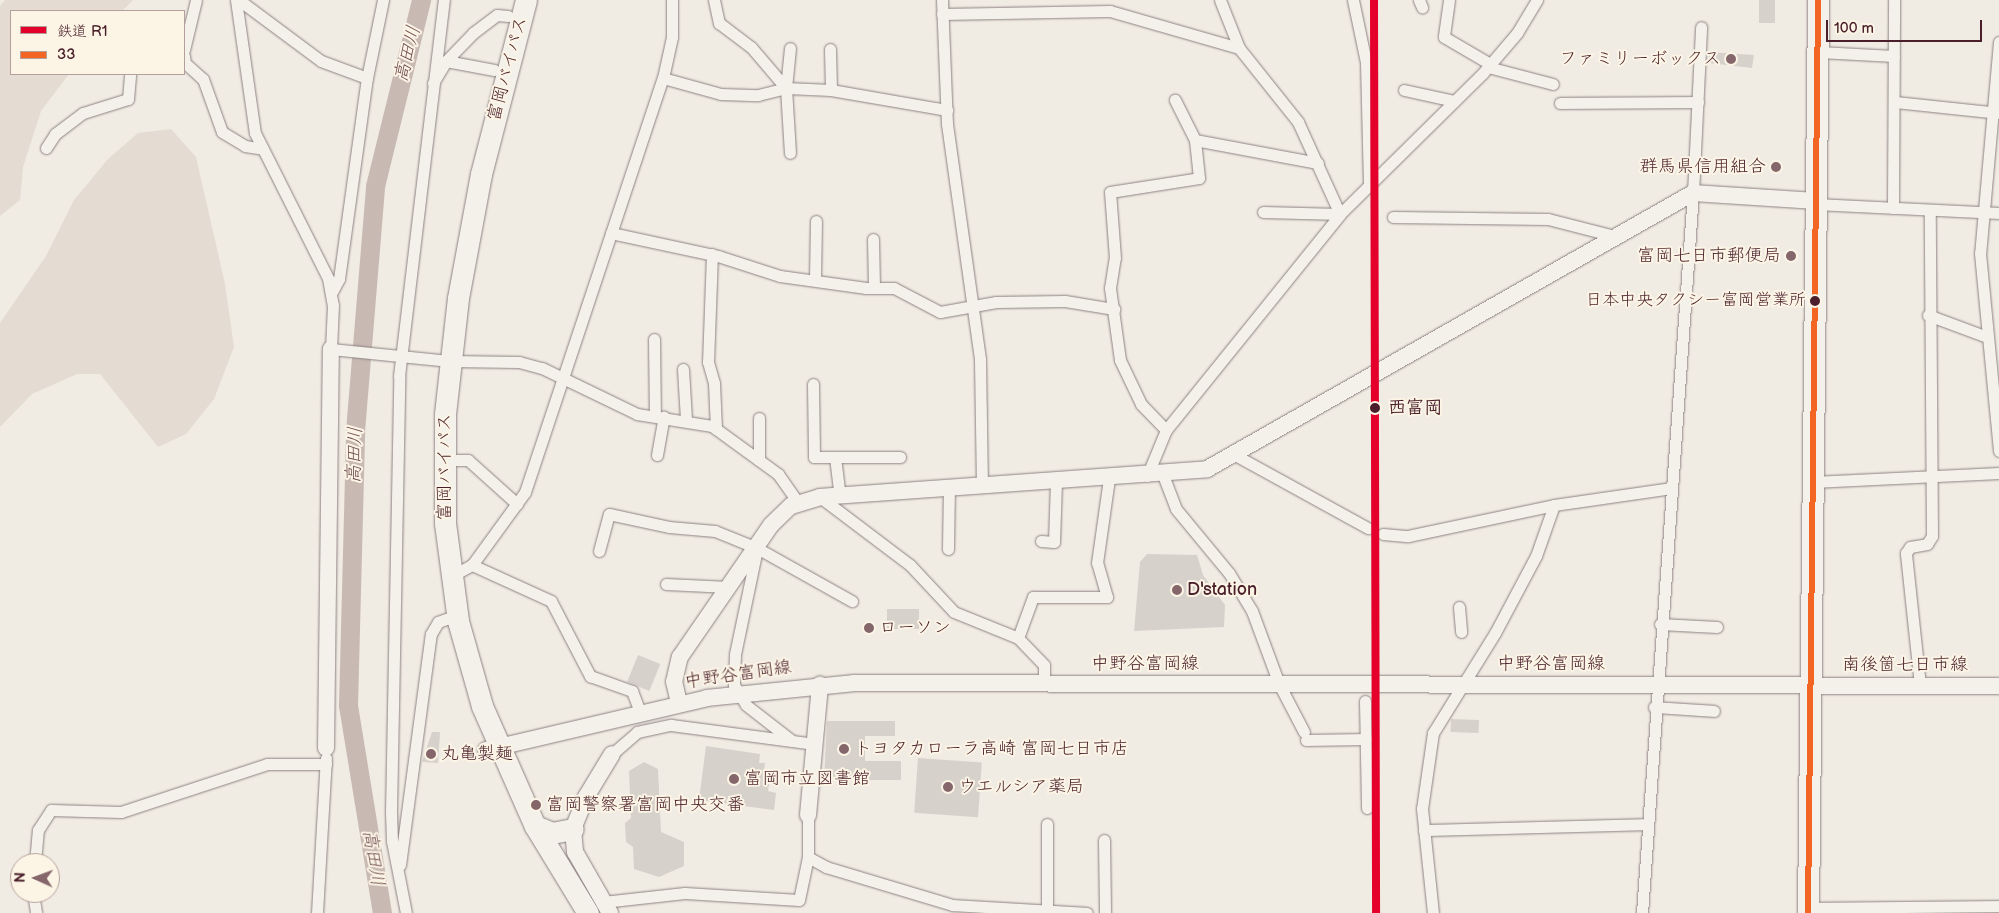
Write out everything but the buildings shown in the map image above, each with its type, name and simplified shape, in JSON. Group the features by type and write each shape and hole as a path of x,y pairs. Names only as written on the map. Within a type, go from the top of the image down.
{"highway":[{"name":"富岡バイパス","path":"526,0 480,174 442,359 444,460 450,577 469,664 492,748 535,826 600,909"},
{"path":"1808,910 1819,52 1818,0"},
{"name":"富岡バイパス","path":"510,8 456,234 442,359 430,496 446,619 524,831 571,913"},
{"path":"535,826 552,833 573,829"}],"street":[{"path":"185,46 196,0"},
{"path":"332,292 339,279 367,78 383,0"},
{"path":"406,913 392,841 392,738 402,354 424,195 432,86 444,0"},
{"path":"450,577 472,565 517,504 563,379 663,78 672,37 672,0"},
{"path":"714,0 719,22 751,48 786,88"},
{"path":"942,0 947,110 971,306 980,360 982,486"},
{"path":"1220,0 1239,48 1298,122 1340,214"},
{"path":"1353,0 1366,62 1369,182"},
{"path":"1449,0 1444,37 1489,65 1553,84"},
{"path":"1366,739 1305,736 1279,684 1252,611 1229,573 1176,509 1155,475 1166,430 1340,214 1369,182 1489,65 1538,0"},
{"path":"1893,208 1894,0"},
{"path":"236,1 321,61 367,78"},
{"path":"236,1 250,113 263,149 332,292 334,349 326,756 317,913"},
{"path":"432,86 446,61 497,14 510,8"},
{"path":"942,14 1110,11 1239,48"},
{"path":"1642,913 1655,685 1672,488 1693,193 1700,26"},
{"path":"1999,42 1995,113 1982,212 1980,253 1999,451"},
{"path":"790,48 786,88 790,153"},
{"path":"830,48 831,90"},
{"path":"1819,52 1894,56"},
{"path":"446,61 494,70"},
{"path":"185,62 202,79 222,132 245,146 263,149"},
{"path":"46,148 55,134 84,113 128,100 130,75"},
{"path":"663,78 721,94 758,95 786,88 831,90 947,110"},
{"path":"1404,90 1454,101"},
{"path":"1166,430 1141,404 1120,360 1114,309 1110,192 1199,178 1195,140 1175,100"},
{"path":"1560,103 1698,102"},
{"path":"1895,102 1995,113"},
{"path":"1195,140 1318,163"},
{"path":"679,703 674,682 680,657 780,514 798,503 820,497 1109,479 1207,469 1235,456 1693,193 1816,203 1999,213"},
{"path":"1920,685 1906,553 1930,541 1928,315 1930,210"},
{"path":"1263,212 1340,214"},
{"path":"1393,217 1548,219 1618,237"},
{"path":"815,278 816,221"},
{"path":"611,234 712,254 753,270 874,288 894,288 940,312 971,306 1065,301 1114,309"},
{"path":"873,239 874,288"},
{"path":"712,254 708,362 714,383 716,429"},
{"path":"1928,315 1987,338"},
{"path":"654,339 660,416 657,455"},
{"path":"334,349 442,359 519,362 563,379 605,402 660,416 686,420 716,429 778,474 798,503"},
{"path":"683,369 686,420"},
{"path":"813,384 814,457 900,457"},
{"path":"759,418 759,460"},
{"path":"1235,456 1368,528"},
{"path":"835,457 840,496"},
{"path":"444,460 468,460 517,504"},
{"path":"1814,482 1930,479 1999,473"},
{"path":"1018,638 1032,597 1107,597 1097,563 1109,479"},
{"path":"1040,542 1054,542 1056,482"},
{"path":"948,549 949,488"},
{"path":"1384,534 1408,536 1554,506 1672,488"},
{"path":"820,497 910,565 954,612 1018,638 1044,665 1044,684"},
{"path":"1433,913 1424,830 1423,788 1433,733 1465,684 1536,556 1554,506"},
{"path":"600,551 609,514 669,527 715,531 757,548 852,601"},
{"path":"757,548 734,665 737,693 792,742"},
{"path":"472,565 551,601 590,676 632,691 640,712"},
{"path":"666,584 729,587"},
{"path":"1459,607 1461,632"},
{"path":"398,879 431,634 438,622 446,619"},
{"path":"1660,624 1717,627"},
{"name":"中野谷富岡線","path":"492,748 679,703 737,693 820,685 1812,684"},
{"name":"南後箇七日市線","path":"1812,684 1999,686"},
{"path":"815,744 663,725 628,736 612,754 586,797 573,829 575,852 600,909 685,893 799,900 808,857 808,815 815,744 820,685"},
{"path":"1365,701 1367,808"},
{"path":"1654,707 1714,711"},
{"path":"36,853 38,830 51,810 121,812 267,764 326,756"},
{"path":"1047,824 1047,908"},
{"path":"1424,830 1646,824"},
{"path":"1104,840 1105,913"},
{"path":"808,857 826,867 953,905 1047,908 1087,913"},
{"path":"1808,910 1999,906"}],"shaded area":[{"path":"5,0 133,0 123,10 10,10 10,75 68,75 41,111 23,167 20,200 0,216 0,6"},
{"path":"171,129 196,157 225,284 234,347 214,399 186,434 158,447 100,374 77,374 32,394 0,427 0,323 46,256 74,200 108,159 138,133"}],"waterway":[{"name":"高田川","path":"382,913 348,705 355,431 375,186 421,0"}],"rail line":[{"name":"R1","path":"1374,0 1376,913"}],"transit line":[{"name":"33","path":"1808,913 1818,0"}],"place":[{"name":"ファミリーボックス","path":"1731,59"},
{"name":"群馬県信用組合","path":"1776,167"},
{"name":"富岡七日市郵便局","path":"1791,256"},
{"name":"日本中央タクシー富岡営業所","path":"1815,301"},
{"name":"西富岡","path":"1375,408"},
{"name":"D'station","path":"1177,590"},
{"name":"ローソン","path":"869,628"},
{"name":"トヨタカローラ高崎 富岡七日市店","path":"844,749"},
{"name":"丸亀製麺","path":"431,754"},
{"name":"富岡市立図書館","path":"734,779"},
{"name":"ウエルシア薬局","path":"948,787"},
{"name":"富岡警察署富岡中央交番","path":"536,805"}]}
